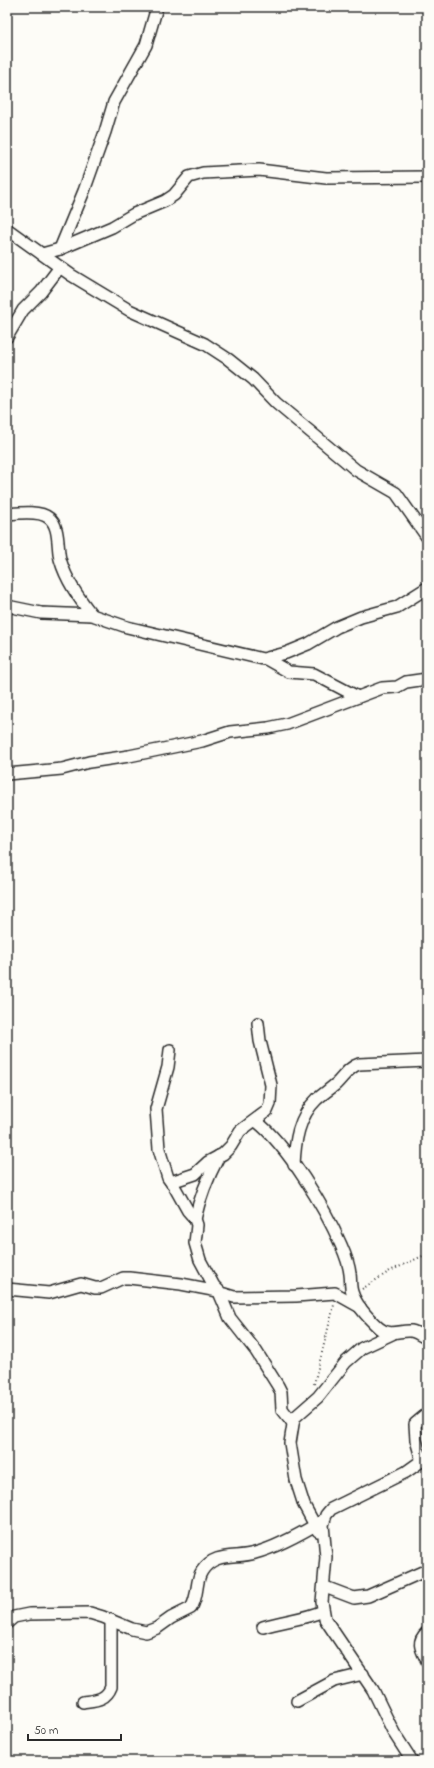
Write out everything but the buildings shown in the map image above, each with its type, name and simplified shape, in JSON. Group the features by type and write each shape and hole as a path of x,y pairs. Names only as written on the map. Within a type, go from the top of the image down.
{"street":[{"path":"60,249 106,132 114,102 146,45 157,7"},
{"path":"42,254 60,249 112,227 144,209 165,202 174,195 189,177 203,173 224,170 259,170 326,178 427,177"},
{"path":"7,229 60,267 129,310 205,344 228,359 253,379 276,403 356,470 396,493 427,537"},
{"path":"7,337 23,310 41,292 60,267"},
{"path":"7,514 39,514 51,518 55,525 60,558 65,574 92,615"},
{"path":"266,659 308,644 337,627 361,617 397,607 427,588"},
{"path":"7,606 41,613 92,615 127,627 266,659 289,672 314,674 358,697"},
{"path":"7,774 62,769 89,762 129,756 202,741 230,732 281,726 311,716 382,688 398,687 406,682 427,679"},
{"path":"171,1182 195,1174 208,1162 228,1150 240,1131 256,1121 267,1111 271,1093 270,1075 260,1041 258,1022"},
{"path":"170,1050 168,1067 156,1109 159,1149 165,1173 188,1211 195,1219 197,1225 195,1243 200,1260 208,1277 219,1291 230,1318 256,1351 278,1386 281,1392 282,1409 293,1423"},
{"path":"294,1165 296,1138 305,1117 315,1101 329,1090 351,1068 359,1064 427,1061"},
{"path":"256,1121 268,1130 318,1199 341,1245 349,1269 354,1296 360,1307 380,1328 392,1334"},
{"path":"195,1219 203,1188 219,1156"},
{"path":"7,1289 49,1293 81,1284 101,1288 123,1278 130,1278 181,1284 219,1291 234,1297 338,1294 360,1307"},
{"path":"412,1761 394,1733 373,1690 325,1618 323,1611 326,1557 325,1543 320,1523 304,1505 296,1480 290,1443 294,1418 328,1386 346,1362 362,1348 392,1334 412,1331 427,1339"},
{"path":"8,1619 30,1614 74,1613 97,1615 139,1631 151,1630 191,1608 197,1596 199,1576 208,1564 222,1556 254,1554 320,1523 332,1509 406,1472 424,1459 416,1440 416,1424 427,1414"},
{"path":"325,1587 354,1598 368,1596 427,1570"},
{"path":"263,1627 278,1622 296,1620 323,1611"},
{"path":"84,1702 104,1698 109,1694 111,1687 111,1620"},
{"path":"427,1632 421,1637 420,1643 427,1661"},
{"path":"297,1700 334,1681 363,1674"}],"path":[{"path":"354,1296 372,1281 427,1254"},
{"path":"309,1404 323,1343 338,1294"}]}
